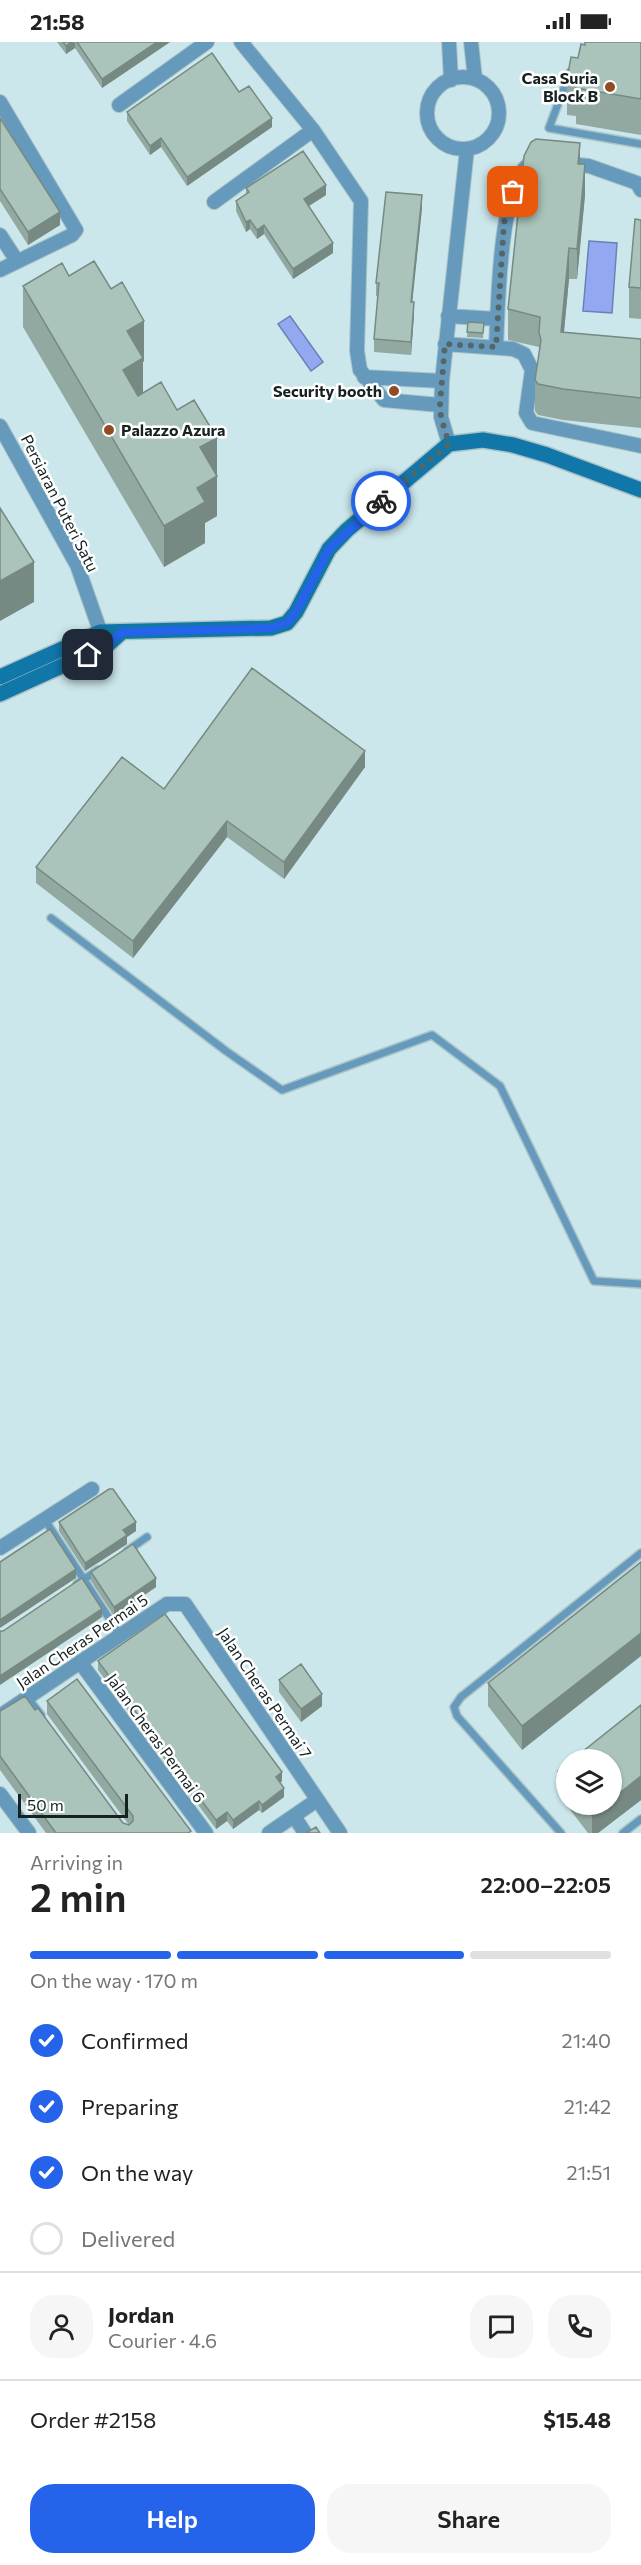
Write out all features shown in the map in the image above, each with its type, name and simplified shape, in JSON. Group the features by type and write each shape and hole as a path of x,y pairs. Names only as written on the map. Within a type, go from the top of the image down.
{"street":[{"path":"119,105 207,42"},
{"path":"241,42 313,130 361,201 357,351 360,370 384,400 440,405"},
{"path":"449,42 451,80"},
{"path":"471,42 474,79"},
{"path":"462,77 474,79 494,93 499,117 489,138 467,149 456,148 445,144 430,127 427,116 428,104 441,85 462,77"},
{"path":"0,102 76,230 72,235 0,270"},
{"path":"214,202 313,130"},
{"path":"449,444 440,405 467,149"},
{"path":"496,347 504,223 518,176 525,166 534,161 589,166 637,183 641,190"},
{"path":"0,235 17,261"},
{"path":"448,316 497,319"},
{"path":"445,344 513,349 524,354 532,370 526,413 532,423 641,446"},
{"path":"364,377 442,381"},
{"name":"Persiaran Puteri Satu","path":"2,434 77,565 103,639"},
{"path":"0,677 122,632 271,628 287,623 296,612 329,549 347,530 449,444 483,440 513,445 547,454 641,490"},
{"path":"0,694 103,639"},
{"path":"0,1548 92,1489"},
{"name":"Jalan Cheras Permai 5","path":"0,1716 167,1604 185,1604"},
{"name":"Jalan Cheras Permai 7","path":"185,1604 340,1833"},
{"name":"Jalan Cheras Permai 6","path":"80,1662 206,1833"},
{"path":"0,1794 29,1833"},
{"path":"269,1833 316,1800"},
{"path":"294,1816 305,1833"}],"lane":[{"path":"572,65 549,128 641,144"},
{"path":"51,918 282,1090 432,1035 500,1086 594,1281 641,1284"},
{"path":"45,1520 120,1635"},
{"path":"120,1555 147,1537"},
{"path":"561,1833 457,1716 454,1707 460,1697 641,1553"},
{"path":"65,1592 102,1567"},
{"path":"27,1697 48,1724"},
{"path":"623,1833 641,1819"}],"water":[{"path":"589,241 617,243 612,313 583,311"},
{"path":"290,316 323,362 311,371 278,324"}],"building":[{"path":"77,42 157,42 102,79"},
{"path":"585,42 641,42 641,99 576,88 577,80 567,79 571,57 578,58 581,44 585,45"},
{"path":"212,53 239,92 249,86 272,118 187,177 161,138 150,146 127,112"},
{"path":"0,118 60,212 28,232 0,189"},
{"path":"536,139 580,143 578,164 585,164 577,249 569,248 561,332 641,339 641,398 563,389 538,384 535,380 541,340 540,317 508,309 524,156 531,142"},
{"path":"303,151 326,185 304,199 333,243 293,269 264,225 257,230 250,220 246,222 236,201 249,192 246,188"},
{"path":"386,192 422,195 411,302 414,302 411,342 374,339 379,283 376,283"},
{"path":"635,219 641,220 641,288 629,287"},
{"name":"Palazzo Azura","path":"94,261 111,289 122,282 144,321 127,331 143,358 123,370 138,396 161,382 177,410 194,400 217,438 200,447 217,476 197,488 205,502 164,526 23,286 62,263 69,276"},
{"path":"468,322 484,323 483,333 467,332"},
{"path":"0,508 34,562 0,581"},
{"path":"252,668 365,751 284,862 227,821 133,941 36,867 122,757 164,789"},
{"path":"109,1489 113,1489 136,1522 123,1530 127,1535 85,1563 59,1522"},
{"path":"50,1529 76,1569 0,1620 0,1562"},
{"path":"133,1544 156,1578 114,1607 91,1572"},
{"path":"641,1562 641,1633 522,1726 488,1683"},
{"path":"82,1578 102,1609 0,1676 0,1631"},
{"path":"165,1614 282,1772 276,1777 284,1788 262,1805 259,1801 233,1820 227,1812 216,1820 98,1661"},
{"path":"301,1664 322,1694 301,1709 279,1680"},
{"path":"77,1679 191,1831 188,1833 56,1833 0,1756 0,1711 25,1696 35,1710 38,1708 123,1823 129,1825 133,1821 133,1816 47,1701"},
{"path":"641,1705 641,1776 622,1791 622,1749 586,1749"},
{"path":"316,1827 320,1833 306,1833"}],"way so far":[{"path":"381,501 449,444 440,405 445,344 496,347 504,223 513,192"}],"place":[{"name":"Casa Suria Block B","path":"610,87"},
{"name":"Security booth","path":"394,391"},
{"name":"Palazzo Azura","path":"109,430"}],"route":[{"path":"88,655 106,646 122,632 271,628 287,623 296,612 329,549 381,501"}]}
